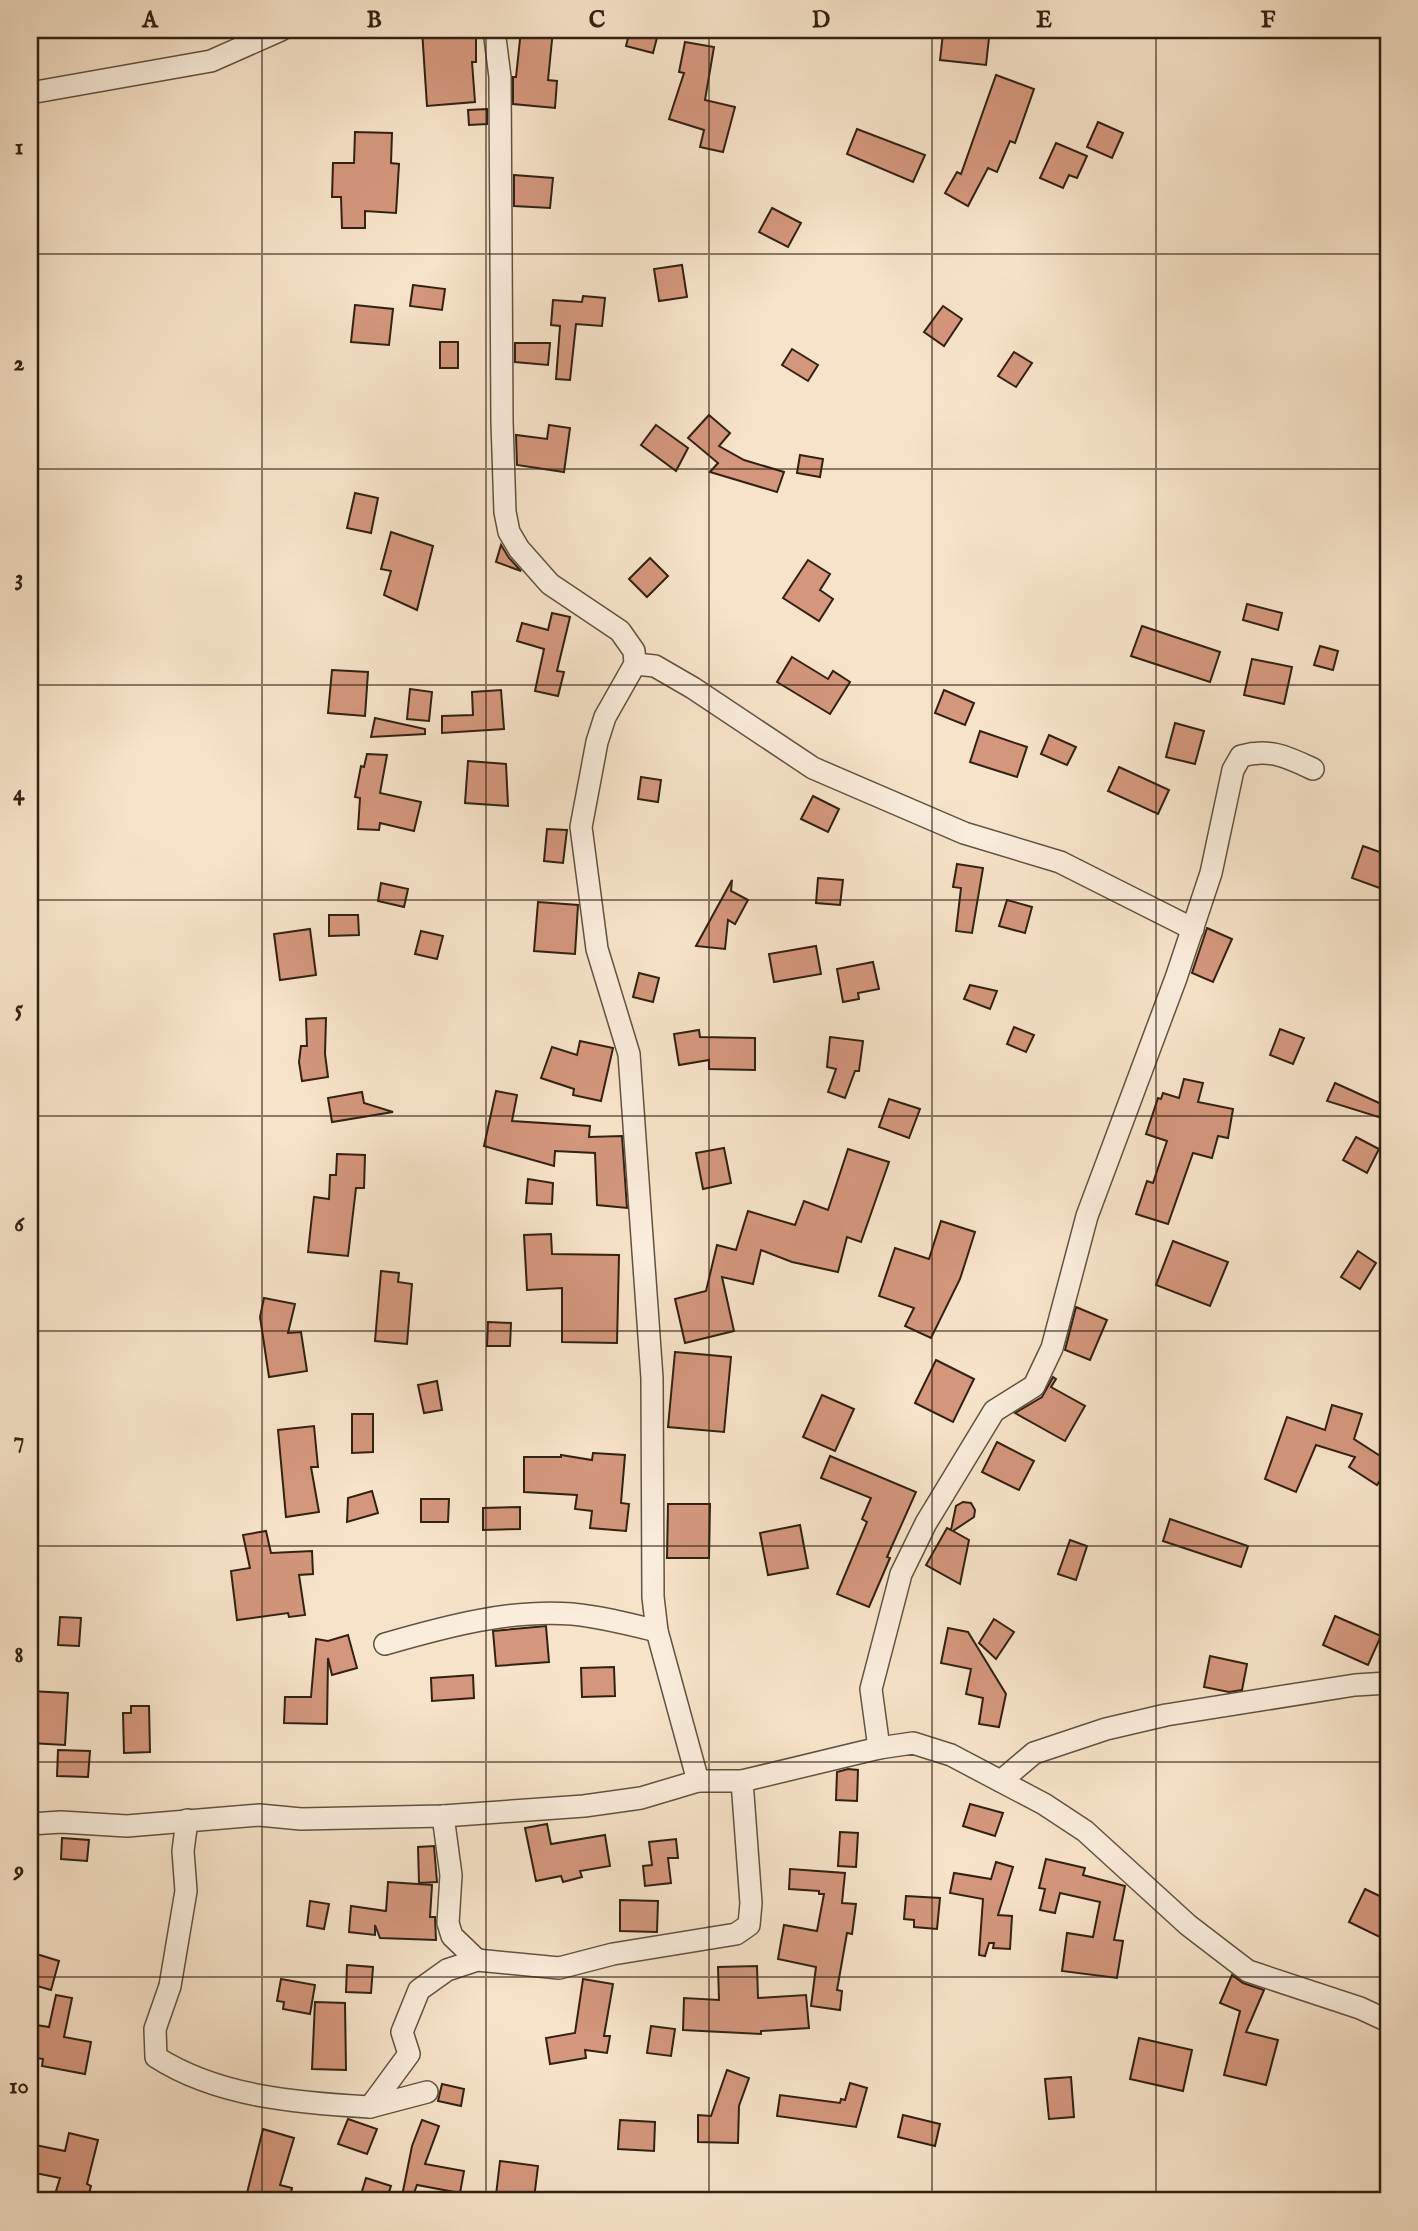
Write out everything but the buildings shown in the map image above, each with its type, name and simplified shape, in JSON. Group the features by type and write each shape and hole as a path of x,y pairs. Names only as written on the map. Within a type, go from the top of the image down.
{"street":[{"path":"30,93 211,61 281,30"},
{"path":"494,30 500,77 502,422 505,512 509,532 519,550 550,584 620,631 630,641 635,664 606,717 597,742 580,827 597,948 629,1054 652,1378 650,1564 657,1632 698,1781"},
{"path":"635,664 655,666 813,768 964,833 1060,862 1193,929"},
{"path":"879,1748 871,1689 901,1574 932,1511 994,1411 1034,1386 1046,1361 1104,1167 1132,1100 1211,873 1233,770 1241,756 1257,752 1278,752 1313,769"},
{"path":"385,1644 471,1622 569,1614 608,1618 657,1632"},
{"path":"1001,1781 1034,1753 1106,1728 1166,1715 1355,1685 1388,1683"},
{"path":"30,1824 61,1822 127,1826 259,1815 301,1819 443,1816 584,1806 640,1798 698,1781 742,1781 879,1748 913,1743 932,1748 1001,1781 1085,1831 1188,1925 1248,1971 1360,2008 1388,2021"},
{"path":"370,2106 409,2054 402,2032 419,1990 447,1970 477,1961 559,1968 613,1954 736,1934 749,1925 751,1903 742,1781"},
{"path":"443,1816 451,1875 448,1923 452,1936 477,1961"},
{"path":"187,1820 183,1851 186,1891 170,1986 155,2029 156,2057 175,2070 293,2102 370,2106 427,2092"}]}
